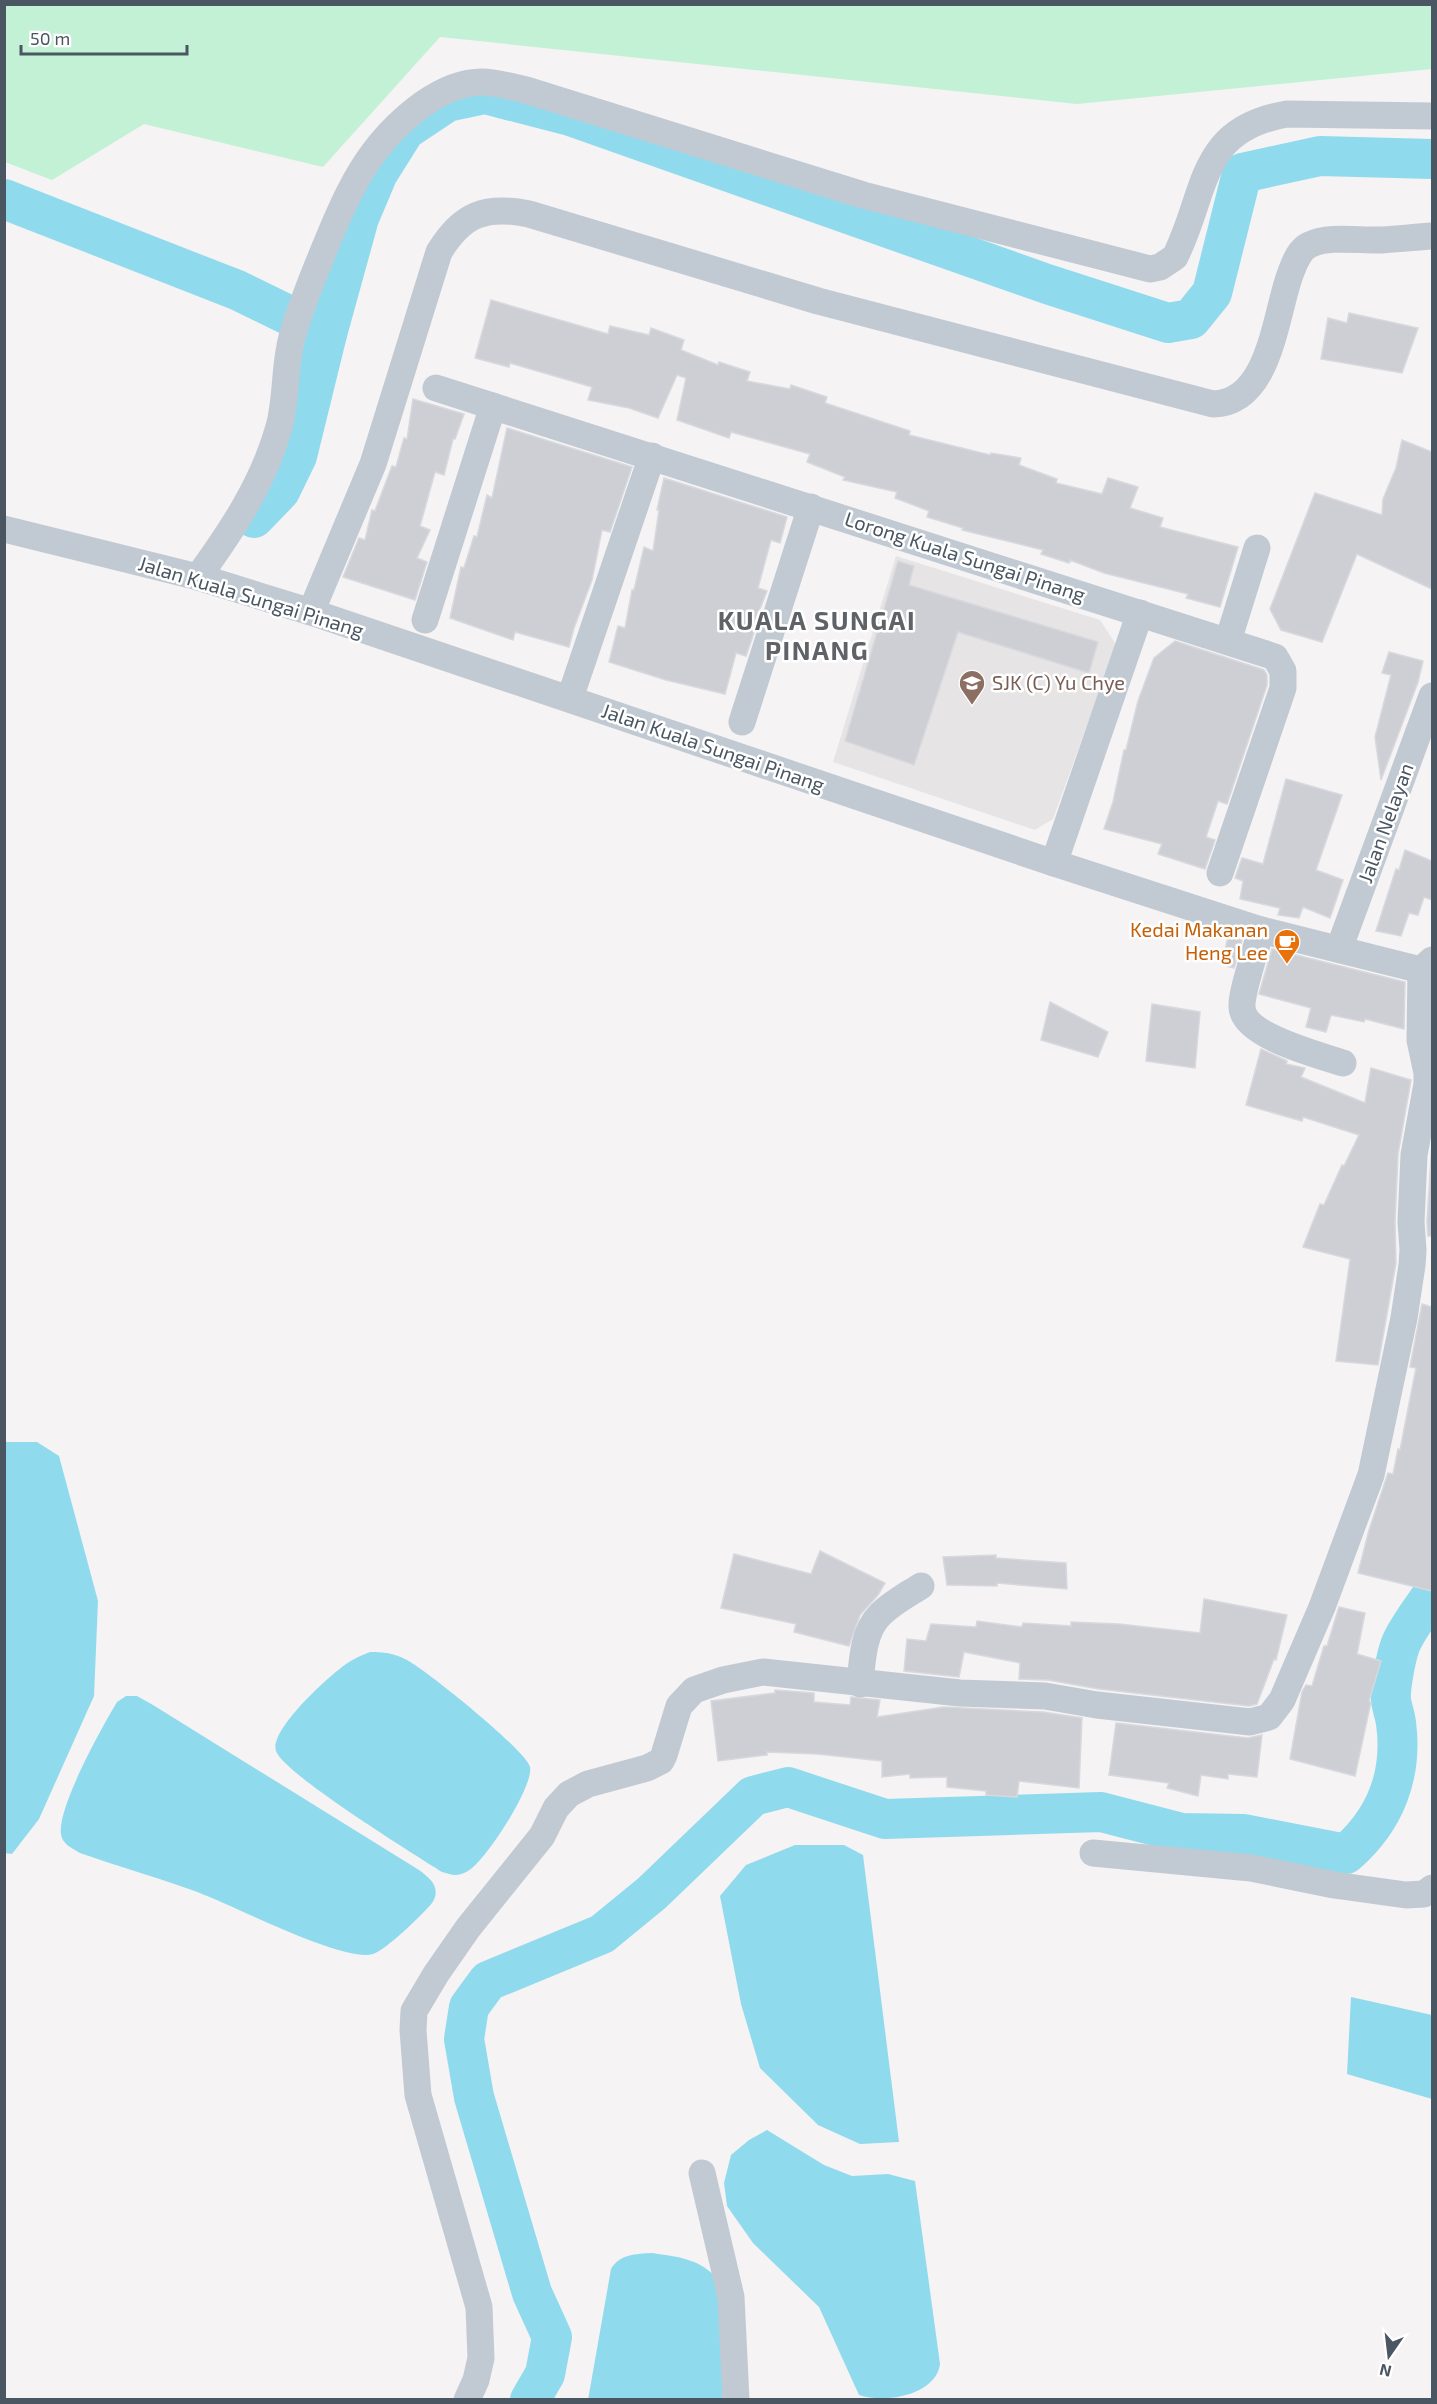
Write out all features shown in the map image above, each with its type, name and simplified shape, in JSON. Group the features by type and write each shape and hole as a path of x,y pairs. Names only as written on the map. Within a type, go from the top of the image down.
{"street":[{"path":"198,578 239,520 269,457 285,400 295,329 342,205 366,162 386,135 400,121 434,96 459,86 482,82 526,90 863,195 1149,269 1160,267 1175,257 1216,152 1239,130 1269,117 1287,114 1432,116"},
{"path":"311,612 373,464 439,252 465,219 476,215 511,210 529,214 818,301 1213,404 1225,404 1237,399 1257,379 1263,366 1286,284 1296,258 1306,246 1324,241 1432,236"},
{"name":"Lorong Kuala Sungai Pinang","path":"436,388 1275,657 1283,671 1283,688 1220,873"},
{"path":"425,620 492,406"},
{"path":"570,698 652,456"},
{"path":"742,722 811,507"},
{"name":"Jalan Kuala Sungai Pinang","path":"4,529 198,578 311,612 1053,863 1261,930 1339,949 1427,965"},
{"path":"1228,641 1257,548"},
{"path":"1053,863 1140,613"},
{"name":"Jalan Nelayan","path":"1339,949 1432,696"},
{"path":"1261,930 1242,1001 1243,1014 1259,1031 1343,1063"},
{"path":"467,2400 472,2391 481,2358 479,2307 418,2095 413,2030 414,2011 468,1928 542,1836 549,1820 569,1794 588,1784 647,1768 661,1761 679,1706 694,1690 723,1680 764,1672 960,1693 1045,1696 1097,1705 1250,1722 1269,1717 1275,1710 1288,1689 1339,1565 1371,1475 1388,1398 1412,1265 1414,1155 1427,1084 1420,1040 1427,965"},
{"path":"860,1683 862,1660 873,1624 878,1617 921,1587"},
{"path":"1093,1853 1251,1869 1334,1885 1406,1895 1424,1894 1432,1888"},
{"path":"702,2173 731,2297 736,2400"}],"shaded area":[{"name":"SJK (C) Yu Chye","path":"896,556 1100,620 1115,643 1053,819 1035,830 833,762"}],"green space":[{"path":"1432,4 1432,69 1077,104 440,37 323,167 144,124 52,180 5,162 5,5"}],"water":[{"path":"5,1442 37,1442 59,1456 98,1601 94,1696 39,1819 12,1854 4,1853"},
{"path":"370,1652 392,1654 416,1666 494,1728 525,1758 530,1767 524,1790 507,1823 476,1865 464,1873 455,1875 442,1872 379,1832 301,1777 284,1762 276,1751 276,1742 282,1730 302,1704 346,1664"},
{"path":"126,1696 137,1696 153,1705 419,1870 431,1880 435,1888 435,1898 432,1903 404,1931 379,1951 373,1954 358,1954 311,1941 175,1884 80,1853 65,1843 61,1834 62,1822 73,1787 117,1702"},
{"path":"795,1845 844,1845 863,1855 899,2142 860,2144 818,2125 760,2068 741,2004 720,1896 746,1865"},
{"path":"1351,1997 1432,2015 1432,2099 1347,2074"},
{"path":"767,2130 824,2165 852,2176 888,2174 915,2181 940,2364 936,2375 919,2390 895,2397 870,2398 859,2395 819,2307 753,2243 727,2206 724,2183 731,2155 749,2140"},
{"path":"652,2253 694,2262 716,2277 729,2399 588,2400 611,2269 624,2258"}],"building":[{"path":"491,300 608,334 610,326 649,335 651,328 684,340 681,350 718,365 719,362 750,372 747,381 790,389 791,385 827,397 825,403 910,431 909,435 990,455 991,453 1021,458 1019,465 1057,479 1056,483 1102,494 1108,478 1138,487 1130,508 1163,518 1160,527 1238,547 1220,607 1186,598 1188,594 1104,573 1070,560 1069,563 1041,554 1043,550 962,530 963,528 927,517 929,511 895,498 897,492 843,480 845,477 807,462 810,454 731,432 729,438 677,420 686,378 677,375 658,418 629,408 588,400 592,387 510,363 509,367 475,358"},
{"path":"1349,313 1418,328 1402,373 1321,359 1328,318 1347,323"},
{"path":"413,399 464,414 455,439 453,439 444,475 435,472 420,526 430,530 417,558 427,562 415,600 343,577 359,538 365,540 372,510 375,511 392,466 396,467 404,438 407,439"},
{"path":"507,428 632,467 610,532 602,530 592,580 569,647 515,632 513,640 450,618 461,567 464,568 474,536 477,537 487,495 492,498"},
{"path":"1402,440 1432,452 1432,589 1357,554 1322,642 1281,630 1270,609 1315,493 1382,515 1383,499 1396,468"},
{"path":"664,478 787,517 780,543 771,540 758,588 767,591 754,624 757,624 746,656 736,653 725,694 666,680 609,662 618,626 625,628 632,590 634,590 644,547 653,551 659,510 657,510"},
{"path":"898,561 914,566 909,585 1098,642 1089,673 958,632 914,765 845,741"},
{"path":"1175,641 1264,670 1267,675 1267,685 1227,804 1218,801 1206,837 1215,840 1205,869 1158,854 1162,844 1104,829 1138,701 1154,658"},
{"path":"1389,652 1423,661 1418,682 1381,780 1375,737 1391,675 1382,673"},
{"path":"1286,779 1342,795 1316,870 1343,880 1330,918 1303,907 1299,918 1278,915 1280,908 1240,899 1243,881 1235,878 1242,858 1263,864"},
{"path":"1405,850 1432,861 1432,900 1424,897 1418,915 1409,913 1401,936 1376,931 1396,869 1399,870"},
{"path":"1228,936 1242,940 1234,968 1222,965"},
{"path":"1272,949 1405,982 1404,1029 1365,1019 1364,1022 1331,1015 1326,1032 1306,1027 1311,1008 1259,994"},
{"path":"1050,1002 1108,1032 1098,1057 1041,1040"},
{"path":"1152,1004 1200,1012 1195,1068 1146,1061"},
{"path":"1261,1049 1287,1061 1286,1064 1305,1068 1301,1077 1365,1103 1371,1068 1411,1080 1398,1154 1396,1263 1378,1365 1336,1361 1350,1259 1303,1247 1320,1204 1324,1205 1359,1135 1303,1117 1302,1121 1246,1105"},
{"path":"1432,1143 1432,1236 1428,1236 1427,1222"},
{"path":"1422,1304 1432,1307 1432,1591 1358,1573 1369,1530 1388,1473 1393,1474 1398,1449 1400,1450 1416,1368 1410,1367"},
{"path":"820,1551 885,1583 878,1595 860,1615 849,1646 794,1632 796,1624 721,1608 734,1554 811,1574"},
{"path":"996,1555 996,1558 1066,1563 1067,1589 997,1583 997,1586 947,1585 943,1557"},
{"path":"1204,1599 1287,1615 1276,1660 1274,1659 1257,1704 1249,1706 1099,1689 1048,1680 1019,1679 1020,1663 964,1652 959,1677 904,1671 907,1639 926,1641 931,1624 976,1627 977,1621 1022,1627 1023,1623 1071,1626 1071,1622 1119,1624 1200,1633"},
{"path":"1339,1607 1365,1613 1357,1654 1381,1661 1369,1701 1371,1702 1355,1776 1290,1759 1302,1692 1306,1685 1312,1686"},
{"path":"775,1690 814,1693 814,1702 850,1705 851,1697 880,1700 877,1717 944,1707 1043,1712 1082,1718 1079,1788 1019,1781 1017,1797 986,1795 986,1791 947,1787 947,1777 910,1778 910,1774 882,1777 882,1761 817,1754 767,1752 767,1755 718,1761 711,1701 775,1693"},
{"path":"1116,1723 1248,1738 1262,1735 1257,1777 1228,1774 1228,1779 1201,1775 1198,1796 1167,1788 1169,1783 1109,1775"}],"waterway":[{"path":"254,518 280,491 297,456 359,218 378,173 405,130 447,102 485,94 570,116 1047,284 1168,323 1191,319 1212,293 1242,173 1320,156 1432,159"},
{"path":"4,199 237,290 327,334"},
{"path":"530,2400 545,2374 552,2337 532,2293 474,2097 464,2039 469,2007 488,1981 602,1934 652,1893 753,1796 788,1787 885,1819 1101,1812 1182,1833 1243,1834 1346,1854 1360,1841 1381,1811 1394,1778 1397,1742 1391,1688 1395,1665 1406,1634 1432,1595"}],"place":[{"name":"SJK (C) Yu Chye","path":"972,706"},
{"name":"Kedai Makanan Heng Lee","path":"1287,965"}],"district":[{"name":"KUALA SUNGAI PINANG","path":"817,636"}]}
